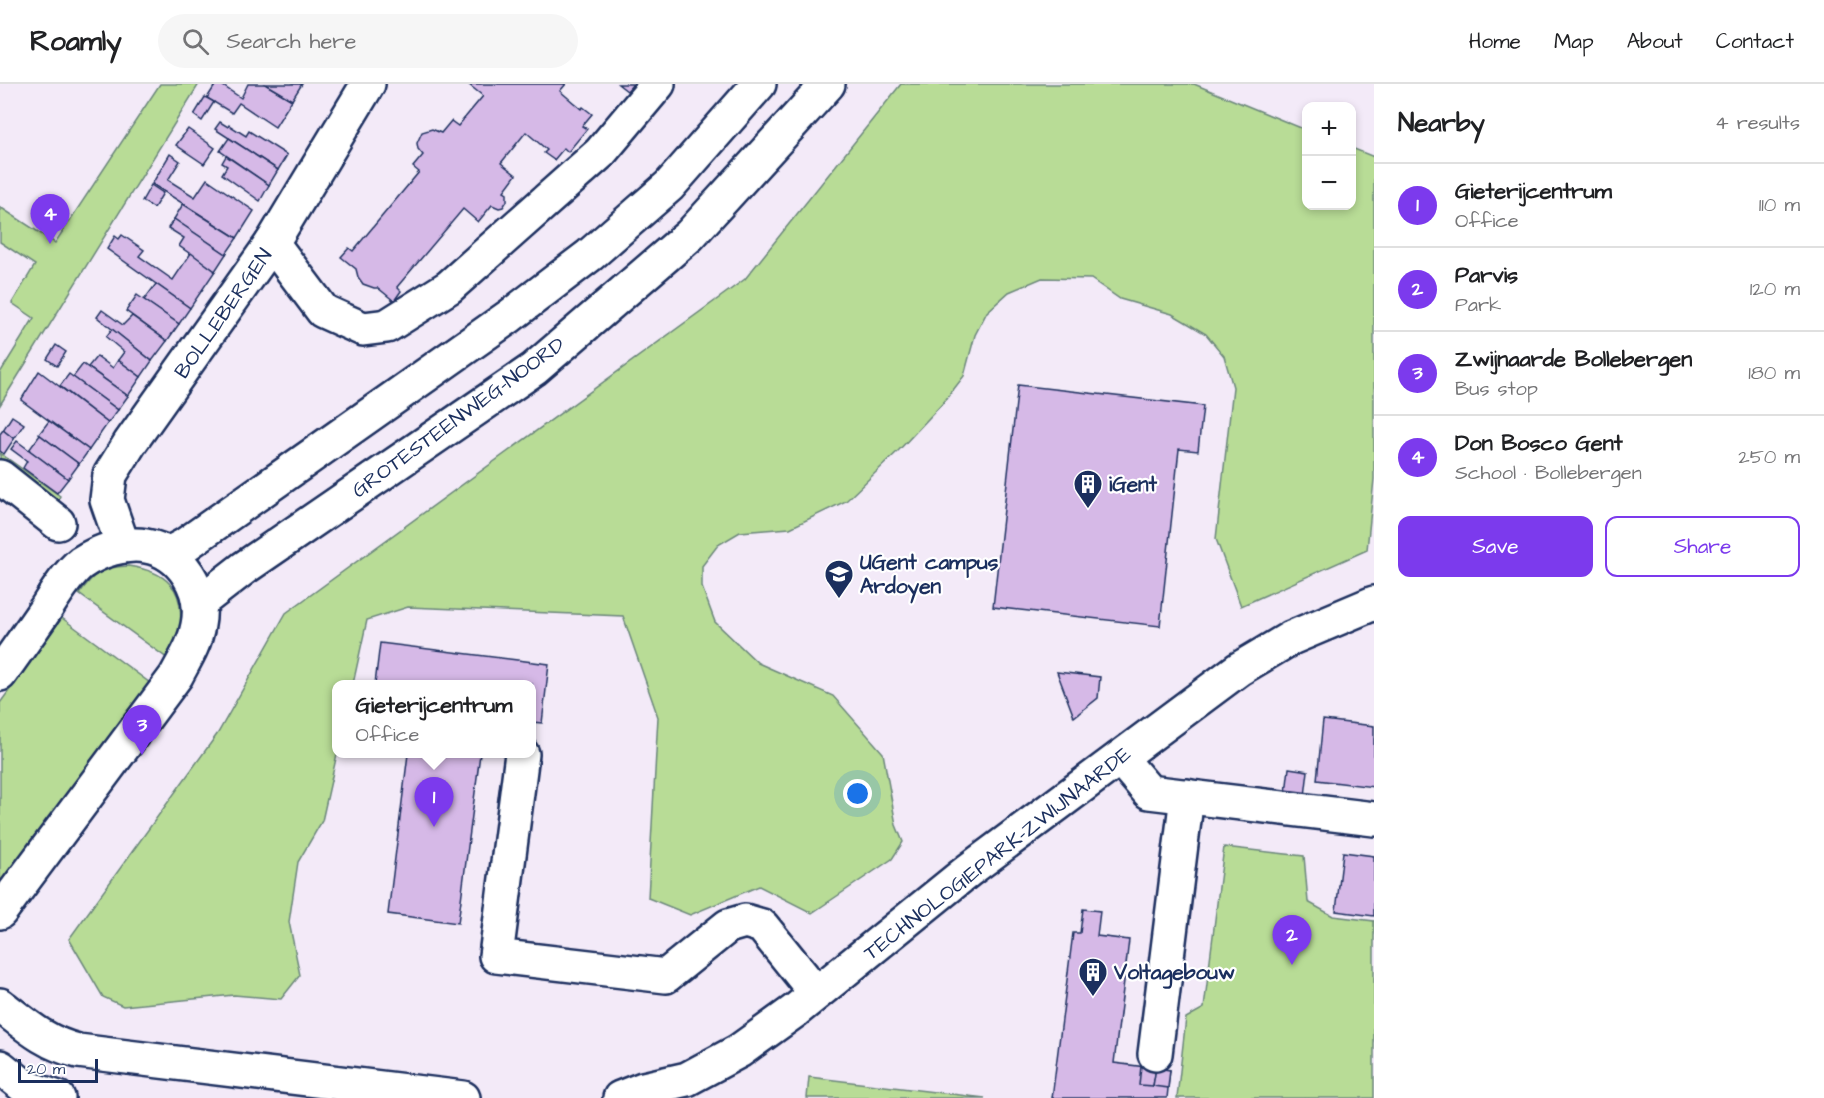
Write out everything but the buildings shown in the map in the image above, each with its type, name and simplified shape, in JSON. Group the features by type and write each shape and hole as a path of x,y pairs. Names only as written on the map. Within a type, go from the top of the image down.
{"main road":[{"name":"BOLLEBERGEN","path":"123,546 107,500 110,475 130,443 272,243 368,84"},
{"path":"272,243 323,311 363,329 387,326 449,288 600,153 657,84"},
{"path":"728,121 737,84"},
{"path":"168,554 194,539 501,323 581,262 669,186 759,84"},
{"name":"GROTESTEENWEG-NOORD","path":"199,603 244,568 534,369 690,235 828,84"},
{"path":"0,477 58,523"},
{"path":"0,674 57,591 80,564 98,554 123,546 146,546 168,554 187,571 199,603 199,624 193,644 176,676 0,912"},
{"name":"TECHNOLOGIEPARK-ZWIJNAARDE","path":"620,1098 643,1089 687,1079 739,1052 969,870 1239,669 1291,638 1373,599"},
{"path":"521,758 496,956 666,976 728,926 745,921 762,926 816,993"},
{"path":"1120,758 1149,792 1374,819"},
{"path":"1155,1054 1187,796"},
{"path":"0,1005 45,1039 78,1052 456,1098"},
{"path":"0,1067 26,1087 58,1098"},
{"path":"286,1076 326,1098"}],"green space":[{"path":"160,84 199,84 0,405 0,373 34,318 12,303 35,265 0,242 0,207 55,243"},
{"path":"901,84 1194,84 1302,128 1302,210 1356,210 1356,150 1374,157 1374,479 1367,550 1241,606 1216,539 1233,387 1224,356 1206,334 1172,314 1120,299 1091,279 1042,278 1009,292 987,312 975,335 964,376 943,403 899,450 846,501 790,528 740,532 718,545 702,566 702,587 715,622 758,663 833,696 883,753 896,825 903,842 892,859 812,913 759,886 690,915 648,898 658,717 623,616 408,607 367,620 354,680 332,680 332,758 336,758 322,821 298,862 289,922 300,975 281,999 234,995 123,1006 103,997 69,939 218,733 286,613 745,279"},
{"path":"0,453 60,496 56,505 0,464"},
{"path":"128,566 145,569 161,576 170,584 177,596 180,627 167,658 79,594 99,572"},
{"path":"62,618 150,683 0,886 0,703"},
{"path":"1224,847 1304,856 1308,902 1333,916 1374,921 1374,1098 1177,1098 1186,1018 1204,1008"},
{"path":"809,1077 985,1098 807,1098"}],"place":[{"name":"Don Bosco Gent","path":"50,244"},
{"name":"iGent","path":"1088,510"},
{"name":"UGent campus Ardoyen","path":"839,600"},
{"name":"Zwijnaarde Bollebergen","path":"142,755"},
{"name":"Gieterijcentrum","path":"434,827"},
{"name":"Parvis","path":"1292,965"},
{"name":"Voltagebouw","path":"1093,998"}]}
